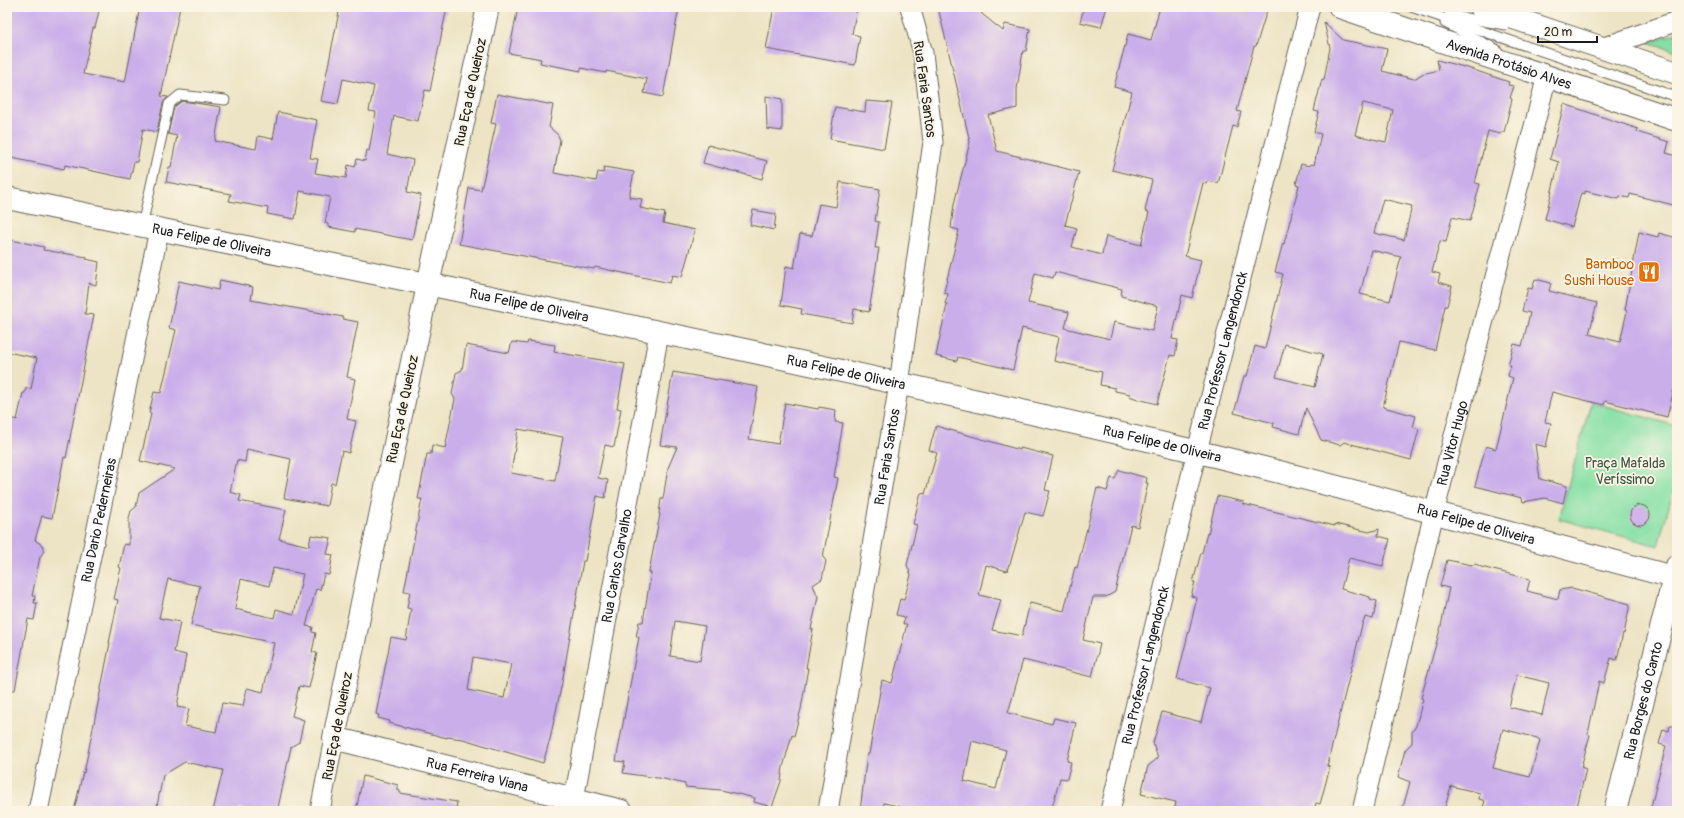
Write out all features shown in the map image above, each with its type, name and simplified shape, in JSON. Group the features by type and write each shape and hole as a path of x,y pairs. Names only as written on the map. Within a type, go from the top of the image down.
{"street":[{"name":"Rua Eça de Queiroz","path":"320,811 428,285 488,7"},
{"name":"Rua Faria Santos","path":"828,811 899,384 933,142 922,54 910,7"},
{"name":"Rua Professor Langendonck","path":"1110,811 1197,452 1310,7"},
{"name":"Avenida Protásio Alves","path":"1340,7 1677,120"},
{"path":"1480,7 1677,73"},
{"path":"1602,48 1677,22"},
{"name":"Rua Vitor Hugo","path":"1362,811 1434,513 1547,76"},
{"name":"Rua Felipe de Oliveira","path":"7,198 899,384 1197,452 1676,574"},
{"name":"Rua Dario Pederneiras","path":"38,811 151,228"},
{"name":"Rua Carlos Carvalho","path":"574,799 659,333"},
{"name":"Rua Borges do Canto","path":"1616,811 1676,574"},
{"name":"Rua Ferreira Viana","path":"334,738 621,811"}],"lane":[{"path":"1414,8 1547,76"},
{"path":"1414,8 1562,34"},
{"path":"1414,8 1677,97"},
{"path":"151,228 169,104 180,95 225,100"}],"green space":[{"path":"1677,33 1677,52 1649,42"},
{"name":"Praça Mafalda Veríssimo","path":"1591,402 1677,426 1677,477 1658,546 1559,519"}],"building":[{"path":"7,7 100,7 95,28 93,28 83,74 125,82 140,7 180,7 161,96 168,97 163,103 157,132 143,129 137,162 134,162 130,179 65,165 64,169 7,157"},
{"path":"340,7 447,7 430,91 425,90 418,121 394,116 387,154 413,160 407,192 421,195 412,240 355,229 355,232 328,227 328,224 325,223 330,197 300,191 295,219 267,214 268,208 229,201 231,194 166,182 169,167 171,167 177,136 168,134 174,107 182,101 221,107 215,141 256,149 258,136 273,139 278,112 317,120 310,158 318,159 315,173 346,178 348,165 355,167 357,159 365,161 367,150 369,151 376,112 369,111 374,86 343,79 338,104 321,101"},
{"path":"518,7 679,7 663,97 644,93 647,79 606,71 606,73 581,68 581,71 540,63 541,59 509,53"},
{"path":"774,7 857,7 852,34 860,36 855,65 766,49"},
{"path":"938,7 978,7 982,14 1003,31 1005,24 1030,29 1026,51 1023,51 1017,89 1017,108 988,115 997,151 1079,172 1065,225 1077,228 1072,247 1102,255 1106,236 1141,245 1149,212 1145,211 1152,180 1112,170 1132,92 1114,87 1128,34 1151,40 1160,7 1268,7 1256,46 1254,46 1237,111 1241,112 1237,127 1233,126 1218,183 1207,181 1206,184 1203,183 1185,256 1201,260 1192,298 1182,295 1172,339 1178,340 1175,356 1170,355 1157,404 1129,396 1130,394 1115,391 1115,388 1100,385 1102,372 1054,361 1059,337 1022,328 1013,370 958,357 957,361 936,356 947,304 945,304 948,294 944,292 959,230 951,228 954,204 970,142","holes":["1055,272 1122,289 1121,296 1158,306 1152,331 1114,322 1110,339 1065,328 1069,312 1028,303 1035,273 1053,278"]},
{"path":"1084,7 1107,7 1101,27 1080,22"},
{"path":"1324,22 1343,40 1387,49 1382,71 1414,79 1422,74 1439,70 1437,60 1468,68 1509,82 1508,85 1514,86 1510,98 1512,99 1504,132 1501,132 1500,134 1488,131 1475,183 1480,184 1470,221 1452,217 1446,242 1440,241 1432,272 1440,274 1438,282 1452,286 1447,306 1445,306 1435,350 1399,342 1383,407 1416,416 1413,427 1419,429 1411,460 1344,442 1340,445 1321,440 1306,408 1299,434 1273,427 1274,423 1234,413 1244,376 1247,376 1255,346 1265,349 1283,274 1275,272 1283,243 1284,244 1299,185 1296,184 1301,164 1309,166 1310,164 1314,165 1321,134 1314,132 1319,112 1314,111 1322,79 1324,80 1330,48","holes":["1363,103 1393,110 1386,142 1355,135","1383,199 1412,206 1404,240 1374,233","1371,250 1401,257 1390,301 1360,294","1285,344 1323,354 1315,387 1276,377"]},
{"path":"497,94 553,105 549,127 558,135 560,140 554,173 596,181 598,172 603,173 604,167 634,172 629,197 642,199 640,208 665,213 663,223 695,230 682,277 672,275 670,283 595,267 594,269 459,244 469,188 481,190 496,124 491,123"},
{"path":"766,96 782,99 782,131 767,129"},
{"path":"866,101 892,103 884,149 830,139 835,107 865,112"},
{"path":"1564,104 1638,129 1637,132 1669,142 1666,153 1677,156 1677,206 1630,194 1629,198 1620,196 1619,199 1585,191 1585,194 1581,193 1572,227 1545,219 1559,162 1550,159"},
{"path":"708,145 767,161 762,179 703,163"},
{"path":"840,182 880,189 875,221 879,222 875,248 879,248 869,312 854,309 852,323 801,314 802,309 781,305 786,266 794,268 800,234 812,236 819,204 836,207"},
{"path":"753,210 776,214 774,230 750,225"},
{"path":"1639,232 1658,237 1659,233 1677,238 1677,390 1674,389 1667,417 1605,401 1604,405 1552,392 1545,422 1551,423 1546,447 1535,444 1540,479 1567,486 1563,503 1545,498 1523,502 1522,498 1475,486 1486,446 1496,449 1513,378 1508,376 1511,365 1508,365 1514,344 1522,346 1530,313 1522,311 1528,288 1532,289 1535,279 1551,283 1549,291 1597,303 1589,334 1620,342 1627,311 1625,310"},
{"path":"7,239 44,247 43,250 87,257 86,259 99,262 96,285 89,283 85,314 94,315 66,458 64,457 52,518 42,516 35,540 42,545 44,551 40,557 32,596 35,596 34,603 37,603 34,620 28,619 15,690 7,690 7,417 17,420 23,393 25,393 26,388 31,389 37,358 7,352"},
{"path":"220,280 253,287 251,300 343,317 343,319 358,322 347,377 355,379 347,419 356,421 349,453 342,451 335,484 331,483 327,506 284,498 291,459 247,449 245,462 237,460 230,492 241,495 239,501 286,510 279,539 309,546 311,535 331,538 327,554 333,555 329,575 324,574 320,590 316,589 306,626 313,627 312,632 316,633 312,652 317,653 309,688 299,686 292,716 304,720 299,742 291,747 278,808 276,807 275,811 252,811 239,808 238,811 213,811 223,770 185,762 163,775 156,811 74,811 83,772 84,773 118,600 114,599 121,568 119,567 124,544 129,545 129,518 131,511 136,507 139,493 175,469 140,461 151,414 149,413 154,392 161,393 176,330 169,328 179,281 218,290","holes":["273,568 303,574 294,614 276,609 274,618 235,609 241,579 269,586","168,579 200,586 191,625 274,643 263,692 247,688 243,706 222,703 216,732 185,726 189,709 177,707 186,655 174,652 180,622 159,618"]},
{"path":"528,341 555,345 554,352 625,364 617,408 621,409 614,447 605,445 598,478 608,480 605,498 597,496 585,561 583,561 562,683 550,739 543,763 463,739 447,738 389,723 390,721 378,718 379,715 376,714 391,637 406,640 411,609 407,608 410,592 404,591 422,499 418,499 427,454 431,454 432,445 445,448 455,399 452,394 456,373 462,370 466,345 509,353 512,342 527,344","holes":["518,429 563,437 555,481 511,473","473,657 511,664 504,698 468,690"]},
{"path":"673,372 758,387 749,439 778,444 785,403 818,409 819,407 836,410 835,422 843,423 834,477 838,478 823,557 826,561 822,579 813,585 818,597 811,629 813,629 801,709 794,736 792,735 783,767 781,781 772,807 754,802 755,798 721,790 685,787 685,784 664,779 623,773 625,762 616,761 639,637 636,637 639,622 643,622 651,573 649,572 660,514 661,499 663,499 668,468 677,447 660,445","holes":["675,621 705,626 700,661 670,656"]},
{"path":"936,426 1020,450 1020,448 1053,456 1045,490 1050,491 1043,516 1025,512 1007,571 986,565 979,595 1001,600 992,630 1022,636 1030,603 1064,611 1075,567 1077,568 1097,488 1107,491 1111,478 1115,479 1119,470 1147,478 1146,483 1148,483 1138,527 1131,525 1115,592 1106,597 1093,597 1083,640 1100,644 1092,677 1023,660 1008,713 1052,724 1054,718 1076,723 1067,761 1071,762 1067,779 1060,778 1051,811 921,811 884,803 883,811 860,811 867,754 869,754 882,680 892,683 907,624 903,624 905,617 896,615 900,599 904,600 911,575 907,565 917,525 913,524 921,493 925,494 937,453 929,450","holes":["972,741 1006,750 996,789 964,781"]},
{"path":"1217,496 1244,502 1243,504 1335,526 1335,524 1369,532 1379,529 1378,536 1390,539 1383,566 1349,558 1341,589 1370,597 1370,599 1377,601 1373,619 1365,617 1363,621 1327,766 1330,767 1320,804 1316,803 1314,811 1174,811 1176,802 1141,794 1148,766 1158,758 1153,743 1162,712 1201,722 1210,688 1177,679 1197,598 1191,596 1195,582 1193,582 1207,533 1208,534"},
{"path":"1636,505 1644,505 1650,511 1650,519 1644,525 1636,525 1630,519 1630,511"},
{"path":"1447,560 1472,565 1476,564 1481,567 1530,579 1527,591 1558,599 1560,590 1572,588 1630,604 1617,660 1611,658 1604,683 1599,681 1588,734 1590,735 1581,767 1586,769 1576,811 1496,811 1483,807 1485,801 1479,799 1480,793 1451,786 1444,811 1402,811 1410,782 1398,777 1405,750 1412,743 1412,732 1416,726 1423,699 1421,698 1441,626 1449,588 1440,586","holes":["1517,675 1549,683 1542,715 1509,707","1503,729 1540,740 1530,777 1493,768"]},
{"path":"1670,726 1677,726 1677,811 1650,811 1666,746 1659,744 1663,729 1669,731"},
{"path":"363,776 398,785 398,790 400,793 457,802 456,811 356,811"}],"place":[{"name":"Bamboo Sushi House","path":"1649,272"}]}
